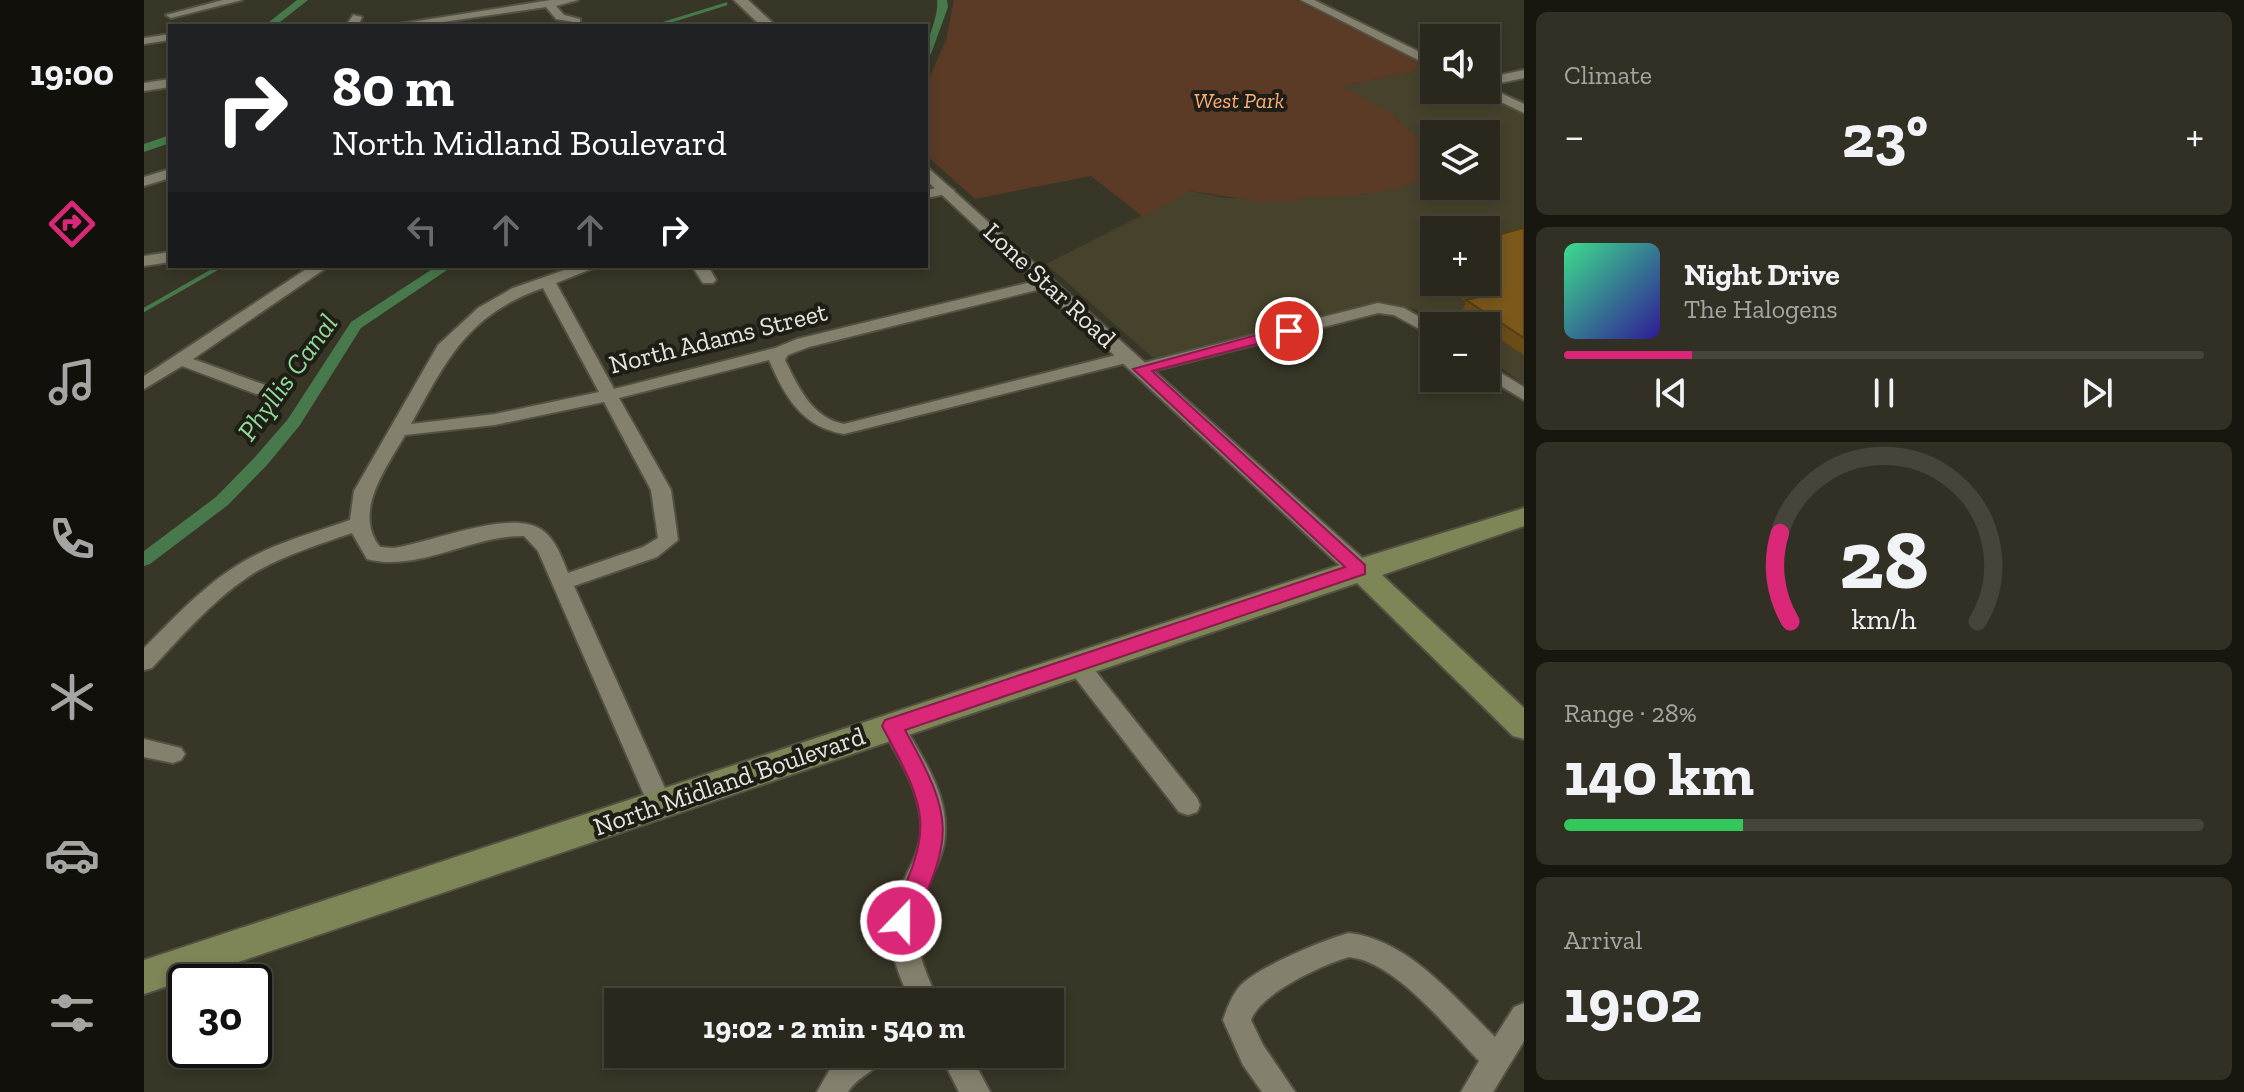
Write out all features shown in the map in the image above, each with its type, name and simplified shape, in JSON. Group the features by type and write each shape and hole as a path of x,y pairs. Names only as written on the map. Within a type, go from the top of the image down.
{"main road":[{"name":"North Midland Boulevard","path":"144,977 1359,569 1524,517"},
{"name":"Lone Star Road","path":"1359,569 1524,727"}],"street":[{"path":"169,0 172,20 237,0"},
{"path":"421,24 450,22 573,0"},
{"path":"740,0 767,24"},
{"path":"1306,0 1420,57"},
{"path":"549,4 560,17 576,21"},
{"path":"144,41 168,37"},
{"path":"1500,79 1524,74"},
{"path":"144,87 168,83"},
{"path":"1500,97 1524,109"},
{"path":"144,182 168,174"},
{"name":"Lone Star Road","path":"936,192 1048,283 1359,569"},
{"path":"144,261 168,257"},
{"path":"144,384 318,268"},
{"path":"585,268 546,280 484,311 444,349 364,491 359,524 365,542 374,554 393,556 525,530 538,536 563,582 660,804"},
{"path":"546,280 661,490 668,540 650,552 563,582"},
{"name":"North Adams Street","path":"399,430 457,424 609,393 1048,283"},
{"path":"781,352 777,360 782,372 812,417 827,428 844,429 1378,308 1388,309 1420,325"},
{"path":"181,360 262,390"},
{"path":"1500,379 1524,395"},
{"path":"144,662 189,616 248,568 279,552 359,524"},
{"path":"1077,664 1188,805"},
{"path":"893,726 923,781 934,824 928,863 901,921 904,950 919,988"},
{"path":"144,748 173,754"},
{"path":"1280,1092 1253,1055 1237,1020 1242,1000 1257,986 1350,945 1372,947 1401,967 1497,1059"},
{"path":"1476,1092 1524,1016"},
{"path":"832,1092 844,1072 850,1068"},
{"path":"962,1068 975,1092"}],"shaded area":[{"path":"1420,70 1420,104 1500,103 1524,115 1524,385 1500,367 1500,312 1421,312 1392,304 1369,305 1163,358 1152,357 1046,264 1190,191 1225,198 1367,194 1420,142 1420,200 1500,200 1500,120 1420,120 1420,140 1393,117 1341,86"}],"green space":[{"name":"West Park","path":"954,0 1296,0 1420,62 1420,70 1342,86 1398,117 1394,118 1416,135 1420,140 1420,179 1400,188 1354,195 1299,198 1301,201 1264,202 1190,191 1143,217 1091,176 975,199 928,157 928,80 946,40"}],"building":[{"path":"1524,228 1524,338 1500,322 1500,312 1484,312 1466,300 1500,296 1500,234"}],"waterway":[{"name":"Phyllis Canal","path":"272,24 303,0"},
{"name":"Phyllis Canal","path":"928,48 943,7 942,0"},
{"path":"661,24 726,4"},
{"name":"Phyllis Canal","path":"144,148 168,140"},
{"path":"144,310 218,268"},
{"name":"Phyllis Canal","path":"144,560 222,501 261,461 294,422 356,325 443,268"}],"route":[{"path":"901,921 928,863 934,824 923,781 893,726 1359,569 1141,369 1289,331"}]}
